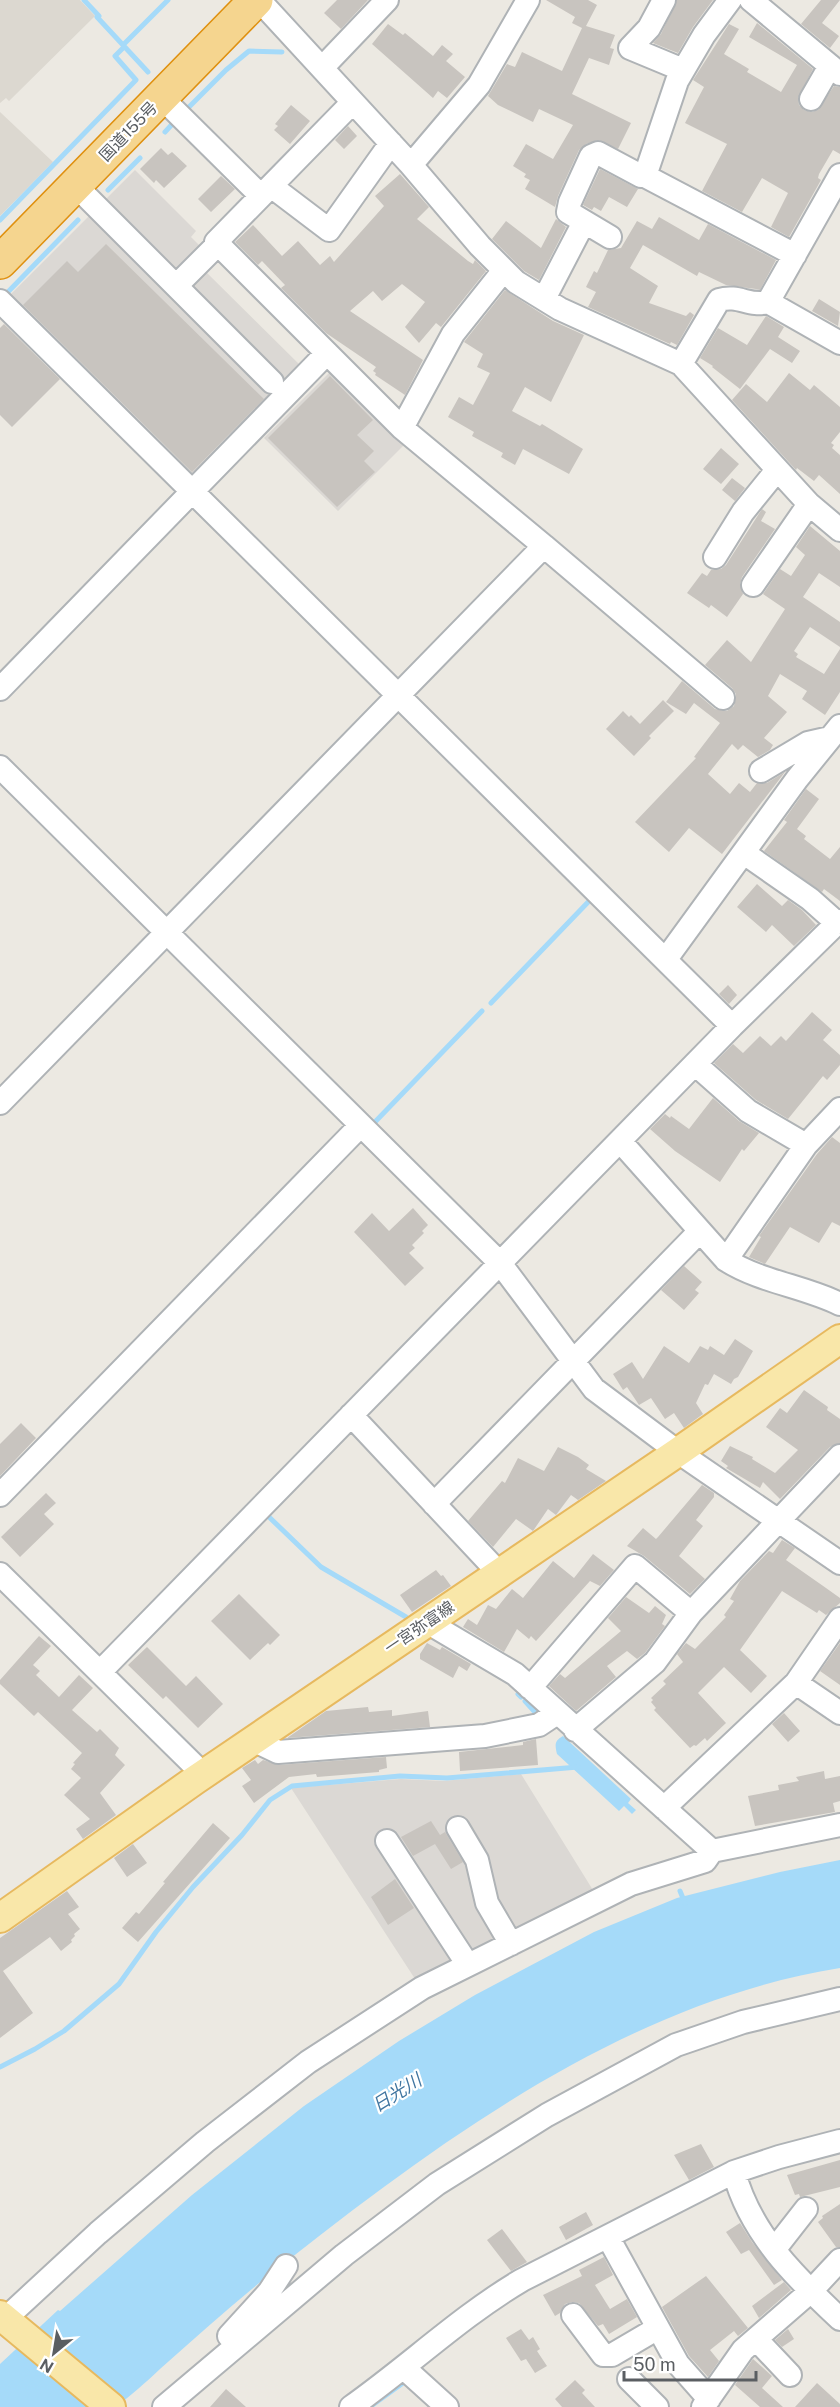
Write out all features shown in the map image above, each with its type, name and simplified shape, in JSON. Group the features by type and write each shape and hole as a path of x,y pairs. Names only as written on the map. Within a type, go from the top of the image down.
{"highway":[{"name":"国道155号","path":"0,262 257,0"}],"main road":[{"name":"一宮弥富線","path":"2,1914 840,1339"},
{"path":"6,2320 111,2407"}],"street":[{"path":"257,0 411,165 480,246 516,282 560,309 681,364 809,504 840,530"},
{"path":"322,68 387,0"},
{"path":"411,165 479,85 528,0"},
{"path":"664,0 649,28 630,48 683,70"},
{"path":"645,176 677,81 704,35 730,0"},
{"path":"751,0 835,70 811,99"},
{"path":"161,97 266,191 328,230 391,143"},
{"path":"176,286 353,102"},
{"path":"610,237 568,212 570,202 591,156 598,153 795,255"},
{"path":"768,302 840,175"},
{"path":"75,185 272,382"},
{"path":"544,299 584,222"},
{"path":"218,244 402,428 723,698"},
{"path":"402,428 453,334 504,270"},
{"path":"681,364 719,300 732,296 756,305 768,302 840,343"},
{"path":"0,301 732,1026"},
{"path":"0,689 327,353"},
{"path":"715,557 743,512 777,470"},
{"path":"753,585 809,504"},
{"path":"0,1103 544,546"},
{"path":"666,959 797,779 837,731"},
{"path":"761,771 808,743 837,731"},
{"path":"0,767 500,1263 594,1389 678,1452 840,1563"},
{"path":"100,1672 732,1026 838,922 810,899 744,853"},
{"path":"695,1064 748,1111 806,1145"},
{"path":"726,1260 806,1145 840,1109"},
{"path":"0,1495 362,1125"},
{"path":"620,1141 726,1260 745,1272 804,1289 840,1304"},
{"path":"434,1504 700,1231"},
{"path":"351,1415 499,1573"},
{"path":"575,1730 655,1662 691,1612 840,1456"},
{"path":"530,1688 635,1566 691,1612"},
{"path":"0,1574 203,1774"},
{"path":"664,1808 796,1683 840,1619"},
{"path":"427,1622 515,1674 712,1851"},
{"path":"796,1683 840,1713"},
{"path":"253,1740 279,1752 485,1736 539,1725 557,1713"},
{"path":"6,2320 98,2233 205,2142 308,2062 422,1988 631,1884 705,1861 712,1851 840,1825"},
{"path":"458,1828 477,1860 487,1904 511,1944"},
{"path":"387,1841 468,1965"},
{"path":"164,2407 344,2254 428,2191 547,2115 676,2045 742,2022 840,1999"},
{"path":"351,2407 409,2373 502,2292 779,2157 840,2141"},
{"path":"736,2179 743,2204 763,2237 811,2291 840,2319"},
{"path":"774,2250 806,2209"},
{"path":"612,2245 678,2364 714,2401 743,2350 811,2291 840,2260"},
{"path":"220,2360 225,2341 269,2292 285,2266"},
{"path":"573,2315 603,2355 612,2355 658,2328"},
{"path":"756,2339 790,2375"},
{"path":"409,2373 447,2407"},
{"path":"629,2379 657,2407"}],"shaded area":[{"path":"0,0 80,0 95,16 9,101 6,98 0,103"},
{"path":"0,112 53,162 0,216"},
{"path":"135,170 196,231 191,237 212,258 202,268 304,369 193,481 6,299"},
{"path":"331,371 407,442 338,511 264,438"},
{"path":"521,1774 596,1895 417,1982 291,1788 401,1779 443,1781"}],"water":[{"path":"563,1736 631,1799 628,1803 636,1810 632,1814 624,1806 619,1811 557,1754 556,1744"},
{"name":"日光川","path":"840,1860 840,1968 760,1986 682,2013 606,2047 533,2087 462,2132 327,2230 250,2291 115,2407 0,2407 0,2364 58,2310 60,2311 192,2195 304,2106 399,2041 475,1995 594,1932 677,1898 780,1872"}],"building":[{"path":"337,0 368,0 341,29 324,13"},
{"path":"546,0 588,0 597,5 586,26 615,35 610,48 614,49 609,65 589,58 572,94 631,123 618,149 598,140 586,144 579,150 555,207 525,189 530,180 524,177 526,174 513,166 526,144 553,159 573,125 539,109 533,122 498,105 488,96 507,64 515,67 522,52 562,71 582,28 572,23 575,17"},
{"path":"677,0 713,0 693,27 678,53 653,43 661,34"},
{"path":"821,0 840,0 822,23 839,36 830,48 801,24"},
{"path":"757,23 813,69 798,98 799,105 804,110 812,112 818,110 834,86 840,87 840,154 833,150 819,174 818,178 821,180 789,237 771,227 788,193 762,178 742,212 702,191 727,144 685,123 704,87 693,80 729,24 739,29 724,54 749,69 747,72 781,92 797,65 749,37"},
{"path":"388,24 403,35 405,33 433,56 442,45 453,54 446,61 465,77 447,98 438,91 433,98 372,44"},
{"path":"291,105 310,121 290,144 274,130 278,126 275,124"},
{"path":"348,126 357,136 344,149 335,140"},
{"path":"161,148 168,155 172,152 187,166 164,188 156,180 154,183 140,169"},
{"path":"600,169 638,189 627,207 609,197 601,211 594,207 592,210 583,205"},
{"path":"400,174 429,207 417,219 468,261 473,264 475,260 486,271 441,327 436,323 419,343 405,327 425,302 402,284 382,301 373,291 350,311 423,360 405,395 375,375 373,371 376,367 326,333 281,288 285,285 262,261 258,265 235,242 253,225 282,256 298,241 320,265 330,256 334,262 384,206 375,196"},
{"path":"221,176 235,189 211,212 198,199"},
{"path":"659,217 699,240 708,224 776,260 760,290 726,285 699,272 697,276 643,245 630,268 658,286 649,303 686,316 690,312 694,315 677,345 671,342 670,344 588,307 596,292 586,287 594,271 597,273 608,250 621,248 637,221 652,229"},
{"path":"556,219 566,227 539,280 524,271 492,239 506,221 541,248"},
{"path":"106,244 264,399 192,472 23,305 67,261 78,272"},
{"path":"505,290 553,321 584,335 551,402 525,387 512,411 540,426 542,424 583,449 569,474 523,449 515,465 501,457 503,453 472,436 474,432 448,417 459,397 473,405 490,373 477,367 483,354 464,342"},
{"path":"819,299 840,312 838,326 812,311"},
{"path":"766,316 784,327 778,337 800,351 792,363 770,349 740,389 700,358 718,328 747,345"},
{"path":"4,324 60,379 12,427 0,415 0,328"},
{"path":"789,373 810,390 814,385 840,407 840,432 831,443 834,445 832,448 840,455 840,494 819,475 814,481 797,468 796,470 732,400 746,384 767,402"},
{"path":"330,376 373,420 357,435 374,451 364,461 375,472 337,507 268,438"},
{"path":"721,448 739,464 721,484 703,469"},
{"path":"732,478 745,488 735,501 722,490"},
{"path":"762,509 766,512 761,521 775,529 742,577 740,584 743,594 727,617 711,605 709,608 687,593 702,573 707,576 711,570 721,569 726,565"},
{"path":"810,526 840,551 840,587 819,573 803,597 840,622 840,647 810,627 794,651 798,654 796,657 824,674 840,649 840,692 825,715 802,699 807,691 780,674 768,696 787,712 764,738 773,745 770,750 758,757 743,745 738,750 732,744 708,774 730,794 739,783 750,792 757,783 767,783 785,772 722,854 689,828 669,852 635,822 696,758 694,757 720,723 694,703 686,714 666,702 682,681 715,709 727,711 734,706 736,694 732,688 705,665 727,640 751,662 785,609 763,594 780,569 791,576 805,555 796,547"},
{"path":"663,700 674,711 649,736 651,738 634,756 606,729 623,711 640,724"},
{"path":"806,789 819,799 797,829 806,836 804,839 830,859 840,847 840,901 824,889 822,892 764,851 787,822 784,820"},
{"path":"757,884 782,906 788,900 802,910 816,925 794,946 772,925 766,932 737,907"},
{"path":"728,985 737,995 729,1004 719,994"},
{"path":"812,1012 832,1030 823,1040 840,1055 840,1065 827,1080 823,1076 788,1119 756,1100 714,1063 733,1044 743,1053 760,1036 771,1046 781,1036 786,1041"},
{"path":"713,1098 739,1121 759,1133 744,1151 742,1149 720,1182 675,1151 650,1129 665,1114 689,1129"},
{"path":"832,1137 840,1143 840,1226 832,1222 819,1243 790,1227 765,1264 749,1257 761,1237 759,1236 817,1154"},
{"path":"413,1208 428,1225 422,1231 424,1233 412,1245 415,1248 409,1253 424,1268 405,1286 354,1232 372,1213 389,1231"},
{"path":"684,1266 702,1282 695,1290 699,1293 684,1310 661,1290"},
{"path":"735,1339 753,1351 738,1377 731,1384 714,1374 708,1385 705,1384 696,1403 703,1414 684,1428 674,1413 665,1419 651,1398 639,1405 627,1387 623,1390 613,1374 632,1362 643,1379 664,1346 689,1363 700,1346 708,1350 710,1346 724,1355"},
{"path":"804,1390 828,1407 827,1410 840,1419 840,1443 830,1447 780,1499 763,1482 760,1488 726,1468 728,1466 721,1461 730,1446 753,1457 752,1459 775,1473 798,1450 766,1427 780,1408 787,1413"},
{"path":"21,1423 36,1438 0,1476 0,1444"},
{"path":"558,1447 578,1457 589,1465 586,1469 606,1481 578,1500 571,1495 556,1515 548,1509 533,1531 516,1519 493,1547 468,1521 502,1481 505,1483 518,1458 544,1471"},
{"path":"702,1485 714,1493 714,1497 696,1520 703,1526 679,1556 705,1579 690,1594 644,1556 627,1546 643,1528 656,1539"},
{"path":"46,1493 56,1503 44,1514 54,1524 20,1557 1,1537"},
{"path":"782,1540 795,1548 786,1560 840,1598 840,1603 826,1615 819,1610 817,1613 782,1591 740,1650 767,1676 751,1693 724,1667 698,1693 726,1723 707,1741 705,1738 690,1748 654,1710 656,1708 651,1698 666,1684 663,1681 683,1662 677,1654 686,1643 695,1649 726,1617 724,1615 734,1601 730,1599 740,1581 769,1551 773,1553"},
{"path":"593,1554 614,1570 600,1586 590,1581 536,1641 531,1636 529,1639 517,1629 504,1652 463,1627 468,1619 477,1625 488,1605 496,1609 512,1589 523,1598 553,1561 574,1578"},
{"path":"436,1570 451,1586 412,1612 400,1595"},
{"path":"239,1594 280,1635 250,1660 211,1621"},
{"path":"626,1597 649,1613 655,1606 666,1615 662,1624 665,1626 645,1653 637,1659 627,1651 607,1666 616,1677 576,1711 549,1686 560,1674 565,1678 621,1631 608,1618"},
{"path":"39,1636 51,1646 33,1665 40,1671 36,1675 59,1697 79,1675 93,1688 72,1710 97,1732 100,1729 119,1748 115,1755 125,1765 100,1793 116,1815 83,1839 76,1829 90,1819 64,1795 81,1778 71,1769 82,1753 38,1712 34,1716 0,1684 0,1680"},
{"path":"427,1643 440,1650 442,1647 471,1664 467,1671 459,1666 453,1678 420,1659 420,1654"},
{"path":"840,1643 840,1685 820,1671"},
{"path":"147,1647 186,1686 196,1676 223,1704 198,1728 166,1696 163,1699 128,1665"},
{"path":"368,1707 369,1712 392,1710 392,1716 428,1711 430,1727 287,1738 326,1711"},
{"path":"784,1713 800,1731 788,1742 772,1724"},
{"path":"536,1739 538,1765 460,1771 459,1752 523,1745 523,1742"},
{"path":"386,1757 387,1768 379,1772 289,1777 254,1803 242,1786 251,1780 242,1768 255,1760 258,1764 263,1760 279,1765"},
{"path":"824,1771 825,1779 840,1776 840,1801 833,1803 835,1812 755,1826 748,1796 779,1790 778,1785 799,1781 796,1777"},
{"path":"431,1821 440,1835 445,1832 463,1862 451,1869 435,1844 413,1856 401,1837"},
{"path":"213,1823 230,1838 138,1942 122,1928 136,1912 139,1914"},
{"path":"133,1844 147,1863 127,1877 114,1858"},
{"path":"395,1879 414,1908 388,1925 371,1897"},
{"path":"67,1891 79,1907 68,1914 80,1929 74,1934 72,1942 61,1951 50,1937 3,1971 33,2013 0,2038 0,1938"},
{"path":"701,2144 714,2167 689,2180 674,2155"},
{"path":"840,2160 840,2187 800,2197 799,2194 795,2195 787,2175"},
{"path":"840,2204 840,2247 836,2247 818,2222 823,2218 822,2216"},
{"path":"586,2212 593,2225 566,2240 559,2227"},
{"path":"740,2223 782,2280 774,2285 749,2250 741,2254 726,2232"},
{"path":"502,2229 527,2262 511,2271 487,2240"},
{"path":"604,2257 613,2275 595,2285 610,2309 627,2299 637,2317 609,2334 603,2324 598,2326 579,2303 565,2304 560,2313 555,2316 543,2295 582,2276 579,2270"},
{"path":"706,2276 748,2328 738,2336 734,2331 710,2350 719,2361 708,2377 689,2356 662,2307"},
{"path":"784,2282 791,2290 759,2318 752,2306"},
{"path":"521,2329 529,2340 533,2337 540,2349 537,2351 547,2366 535,2373 526,2359 521,2361 506,2338"},
{"path":"788,2329 794,2339 782,2347 775,2340"},
{"path":"753,2359 772,2376 762,2388 783,2407 760,2407 735,2385"},
{"path":"575,2380 585,2390 582,2393 595,2407 562,2407 555,2399"},
{"path":"817,2383 840,2404 840,2407 795,2407"},
{"path":"226,2389 246,2407 210,2407"}],"waterway":[{"path":"84,0 148,72"},
{"path":"123,45 168,0"},
{"path":"0,220 136,80 115,56 124,47"},
{"path":"186,110 226,70 249,51 282,52"},
{"path":"165,132 176,120"},
{"path":"108,190 140,158"},
{"path":"4,296 78,220"},
{"path":"491,1003 592,898"},
{"path":"374,1123 482,1011"},
{"path":"271,1511 268,1516 321,1567 406,1617"},
{"path":"518,1694 521,1697"},
{"path":"525,1701 534,1711"},
{"path":"0,2067 64,2031 119,1984 156,1932 193,1887 242,1835 270,1800 292,1786 400,1776 447,1778 578,1767"},
{"path":"680,1891 685,1903"},
{"path":"371,2406 407,2380"}]}
